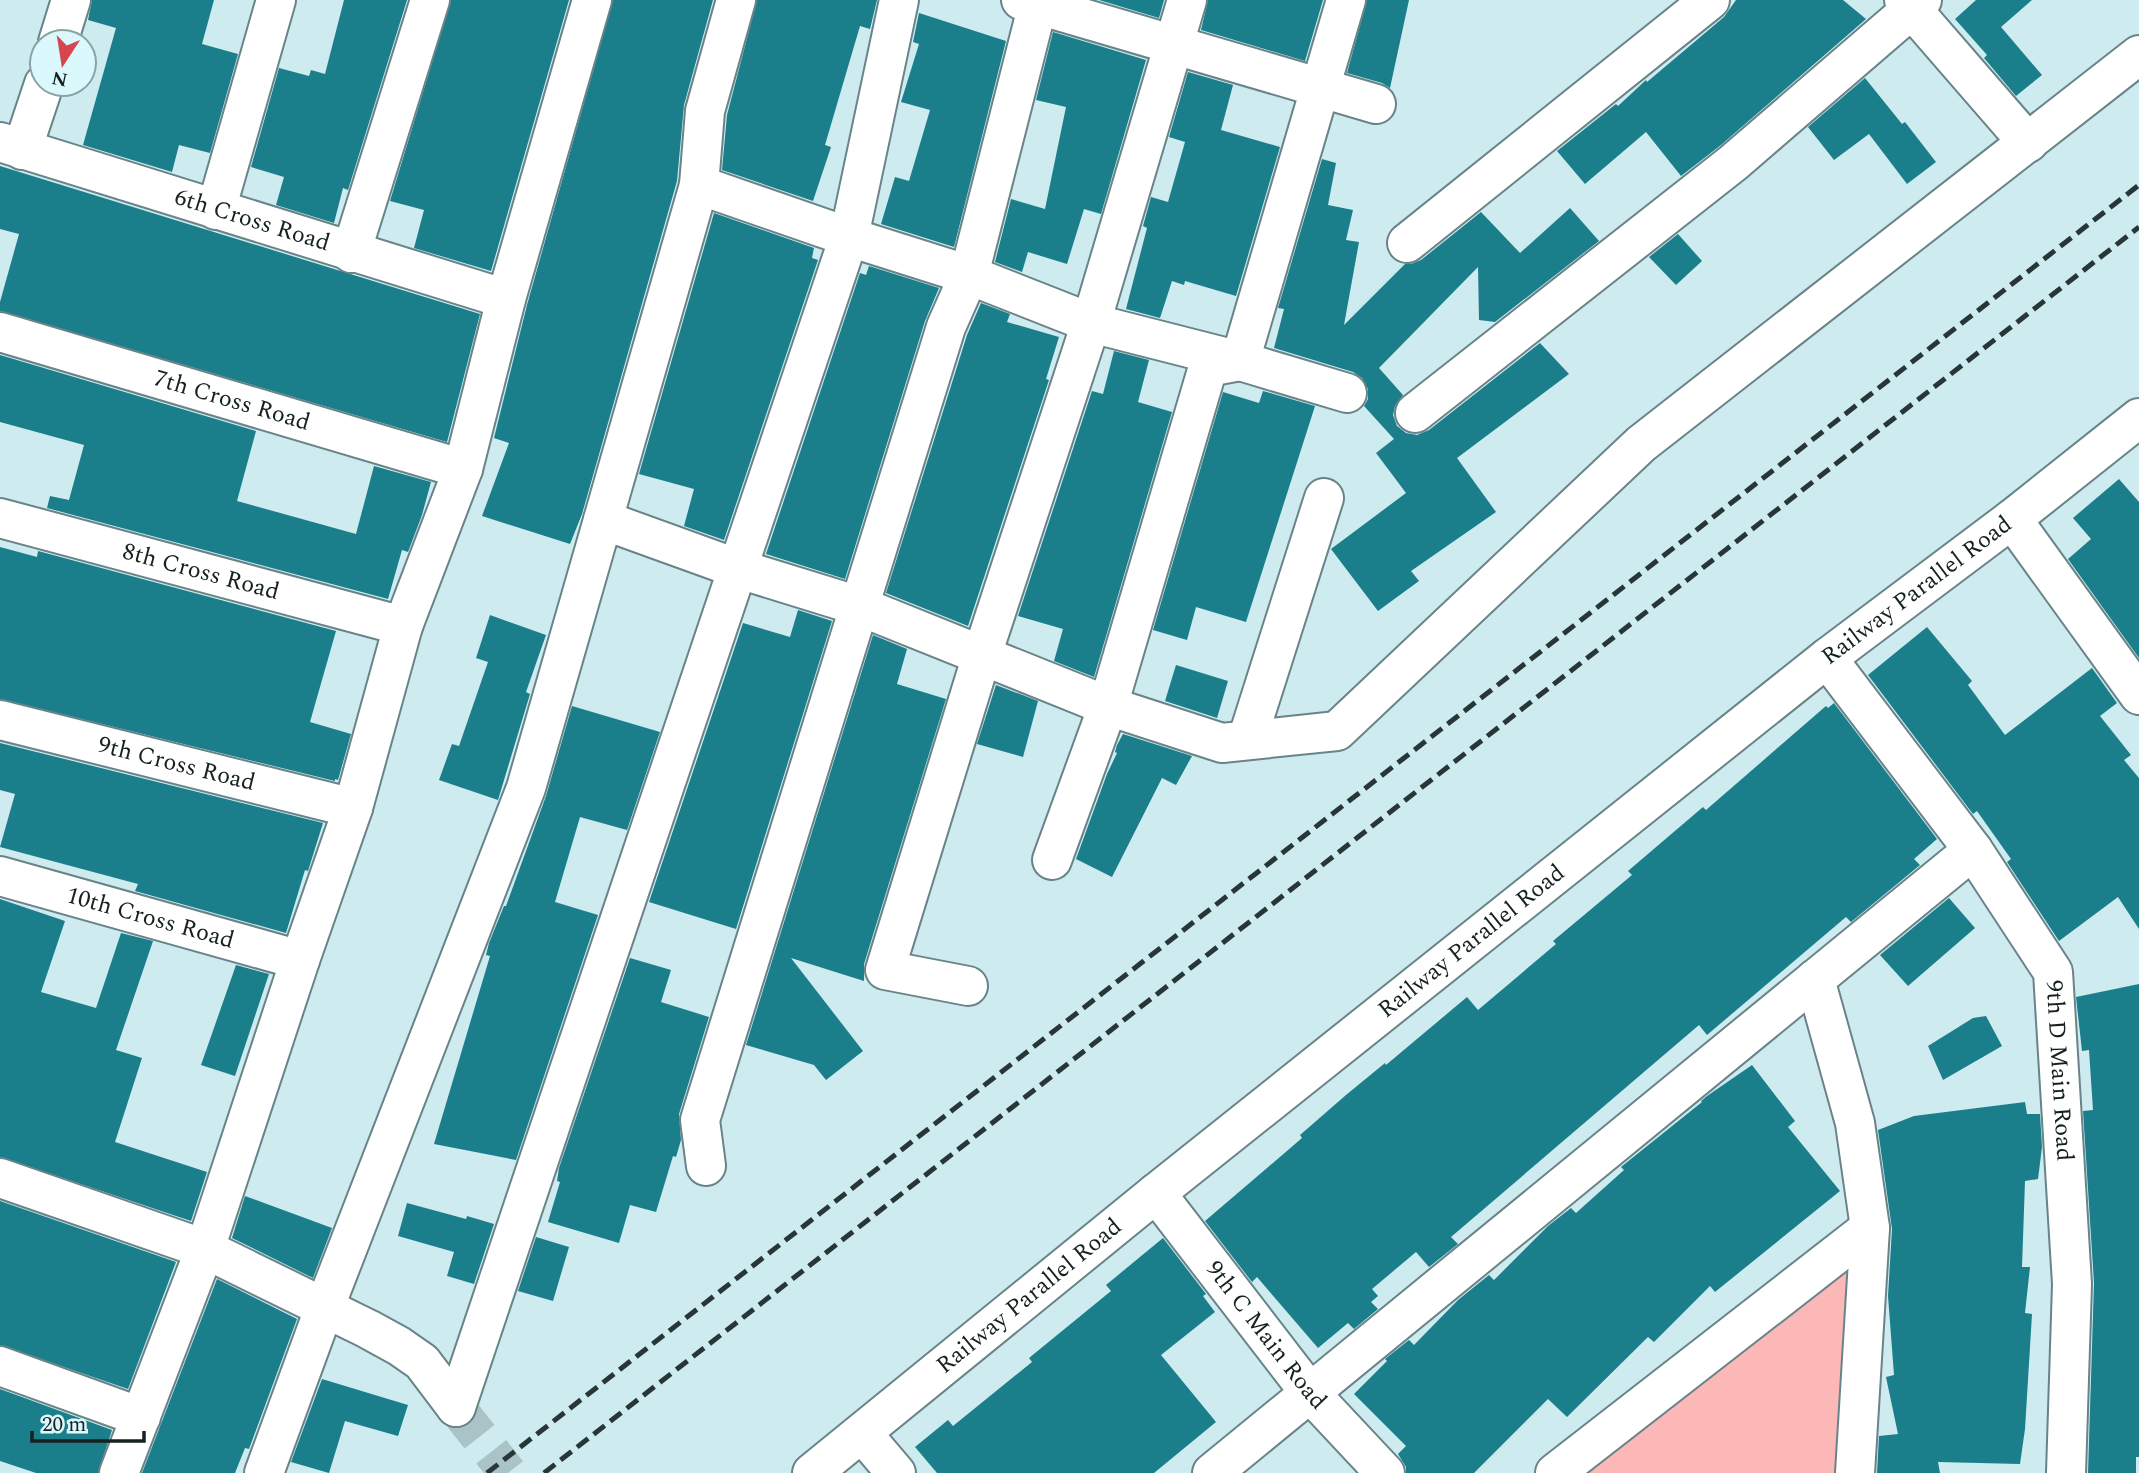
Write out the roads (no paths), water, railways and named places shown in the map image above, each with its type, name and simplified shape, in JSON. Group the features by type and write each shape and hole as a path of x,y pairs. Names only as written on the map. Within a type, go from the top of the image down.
{"street":[{"path":"62,28 71,0"},
{"path":"216,210 276,0"},
{"path":"351,253 430,0"},
{"path":"119,1473 205,1250 353,808 403,626 463,469 506,299 592,0"},
{"path":"264,1473 324,1309 526,788 699,185 705,111 736,0"},
{"path":"0,1178 205,1250 368,1329 422,1363 456,1408 849,237 899,0"},
{"path":"968,986 886,970 982,656 1091,323 1187,0"},
{"path":"1240,361 1346,0"},
{"path":"1407,243 1710,0"},
{"path":"706,1166 700,1120 946,327 969,275 1032,2 1376,104"},
{"path":"1415,413 1733,163 1913,3 2028,143"},
{"path":"603,520 736,568 859,606 1108,706 1222,743 1337,731 1641,444 2139,55"},
{"path":"11,146 37,98"},
{"name":"6th Cross Road","path":"11,146 506,299"},
{"path":"699,185 969,275 1091,323 1240,361 1347,393"},
{"name":"7th Cross Road","path":"0,332 463,469"},
{"path":"1052,860 1108,706 1208,367 1240,361"},
{"name":"Railway Parallel Road","path":"812,1473 1156,1192 1827,658 2012,519 2139,418"},
{"path":"1247,740 1324,498"},
{"name":"8th Cross Road","path":"0,518 403,626"},
{"path":"2012,519 2139,695"},
{"name":"9th D Main Road","path":"1827,658 1973,850 2053,972 2072,1284 2066,1473"},
{"name":"9th Cross Road","path":"0,720 353,808"},
{"path":"1212,1473 1973,850"},
{"name":"10th Cross Road","path":"0,876 300,960"},
{"path":"1815,979 1855,1123 1870,1228 1855,1473"},
{"name":"9th C Main Road","path":"1156,1192 1310,1393 1385,1473"},
{"path":"1555,1473 1870,1228"},
{"path":"0,1366 141,1417"},
{"path":"862,1433 896,1473"}],"tunnel":[{"path":"456,1407 508,1473"}],"railway":[{"path":"487,1473 2139,185"},
{"path":"544,1473 2139,227"}]}
